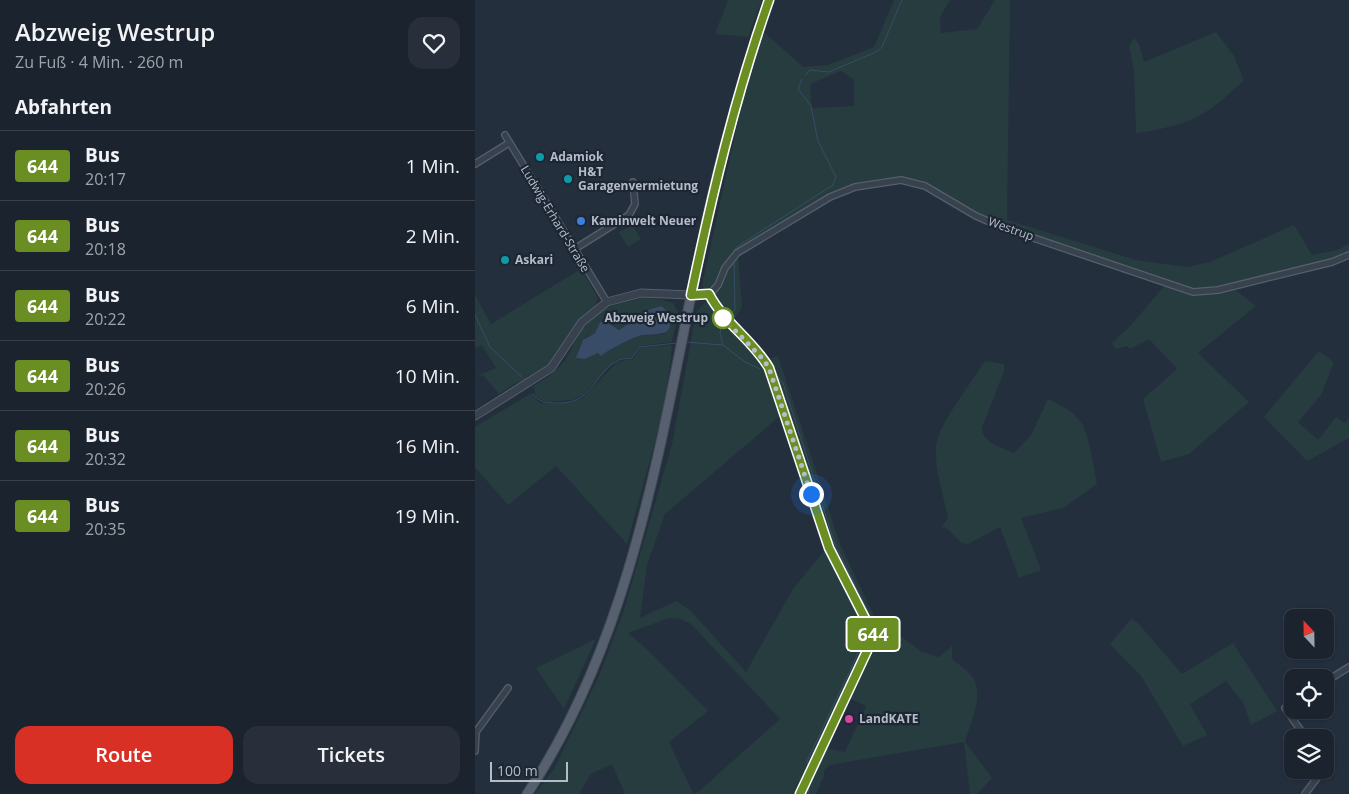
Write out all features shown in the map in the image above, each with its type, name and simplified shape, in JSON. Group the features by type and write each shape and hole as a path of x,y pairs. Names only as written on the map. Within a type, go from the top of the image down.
{"main road":[{"path":"527,794 575,710 617,606 651,484 719,165 738,92 769,0"}],"street":[{"name":"Ludwig-Erhard-Straße","path":"505,135 573,250 607,302"},
{"path":"475,164 509,143"},
{"name":"Westrup","path":"709,294 718,285 725,268 737,253 830,197 855,187 901,180 925,186 976,216 1004,228 1193,292 1218,290 1332,262 1349,255"},
{"path":"573,250 629,215 635,204 633,182"},
{"path":"475,416 551,368 561,356 582,322 607,302 641,293 709,294 723,318 763,359 769,368 829,548 874,636 800,794"},
{"path":"1334,677 1349,668"},
{"path":"475,751 475,732 508,688"},
{"path":"1305,794 1316,779"}],"green space":[{"path":"728,0 762,0 748,37 715,34"},
{"path":"894,0 950,0 940,17 941,33 977,29 995,0 1010,0 1007,220 1136,260 1187,267 1210,262 1294,225 1312,255 1337,250 1349,244 1349,254 1332,260 1234,284 1191,290 1005,227 976,214 925,184 900,179 855,185 737,251 716,284 705,289 702,285 744,94 764,32 803,67 828,65 874,47","holes":["841,71 854,80 854,106 812,108 810,84"]},
{"path":"1216,32 1234,56 1244,81 1208,111 1198,116 1179,124 1136,133 1134,70 1129,46 1134,38 1139,44 1144,62"},
{"path":"632,225 641,239 628,247 619,232"},
{"path":"738,254 742,307 732,323 714,298 726,269"},
{"path":"581,269 598,298 595,306 576,324 555,358 538,375 514,384 499,394 483,375 475,377 496,368 482,345 475,348 475,295 491,324"},
{"path":"1165,285 1190,295 1233,288 1256,306 1198,353 1249,402 1189,454 1161,462 1143,399 1177,369 1149,339 1130,349 1127,346 1116,349 1112,343 1132,324"},
{"path":"642,298 660,299 673,303 678,312 672,342 640,346 632,357 616,360 583,395 572,400 547,402 535,396 535,389 532,387 562,364 578,336 590,320 614,305","holes":["661,306 664,308 670,324 668,331 665,333 641,335 602,355 594,353 586,359 577,359 579,349 585,338 595,333 599,324 606,322 619,330 648,310"]},
{"path":"711,301 723,319 761,358 780,416 665,514 647,565 640,618 676,601 691,611 746,672 793,589 825,550 870,637 798,794 625,794 612,764 591,774 579,794 535,794 554,769 599,676 624,610 672,444 696,312 705,302","holes":["669,618 681,619 691,624 780,719 698,792 693,793 669,742 708,711 649,651 628,633"]},
{"path":"672,345 660,420 627,544 556,466 508,505 475,467 475,427 530,394 540,403 559,404 573,402 584,397 617,362 633,359 641,348"},
{"path":"1319,351 1334,362 1321,395 1298,422 1318,440 1336,417 1345,423 1349,418 1349,438 1307,461 1264,417"},
{"path":"778,356 840,544 876,620 878,632 874,635 829,548 766,360"},
{"path":"985,361 1004,364 1004,371 982,428 986,438 999,447 1014,453 1031,435 1048,399 1070,411 1083,426 1091,451 1097,484 1063,508 1021,518 1041,570 1019,578 1000,527 968,544 962,543 945,527 941,528 948,518 937,469 937,441 951,412"},
{"path":"1131,619 1138,623 1182,674 1233,643 1277,711 1251,725 1244,704 1226,681 1190,704 1207,735 1183,746 1141,676 1110,644"},
{"path":"898,634 922,652 939,657 952,646 952,658 975,681 977,689 976,707 965,742 992,778 977,794 970,794 964,742 829,765 824,771 824,776 816,794 802,794 825,748 845,752 866,706 849,698 877,638"},
{"path":"596,639 564,709 536,668"}],"water":[{"path":"661,306 666,311 670,323 670,327 666,332 639,336 601,356 598,353 585,359 576,358 583,340 595,333 600,322 605,321 619,330 648,310"}],"waterway":[{"path":"805,75 810,70 829,72 876,52 882,47 902,0"},
{"path":"733,252 738,246 833,185 836,177 818,141 811,106 798,89 802,79"},
{"path":"730,316 735,309 734,262"},
{"path":"475,315 490,347 522,377"},
{"path":"722,324 720,333 723,345"},
{"path":"686,342 723,345 745,362 760,369"},
{"path":"532,394 543,402 549,403 568,402 578,399 592,387 609,366 619,360 632,358 640,347 677,343"},
{"path":"775,373 783,383 835,544 877,630 875,631"},
{"path":"809,769 807,761 865,639 871,634"},
{"path":"808,794 811,775"}],"bus line":[{"name":"644","path":"769,0 738,92 719,165 691,295 703,296 709,294 723,318 763,359 769,368 829,548 874,636 800,794"}],"place":[{"name":"Adamiok","path":"540,157"},
{"name":"H&T Garagenvermietung","path":"568,179"},
{"name":"Kaminwelt Neuer","path":"581,221"},
{"name":"Askari","path":"505,260"},
{"name":"Abzweig Westrup","path":"723,318"},
{"name":"LandKATE","path":"849,719"}],"route":[{"path":"723,318 763,359 769,368 811,494"}]}
